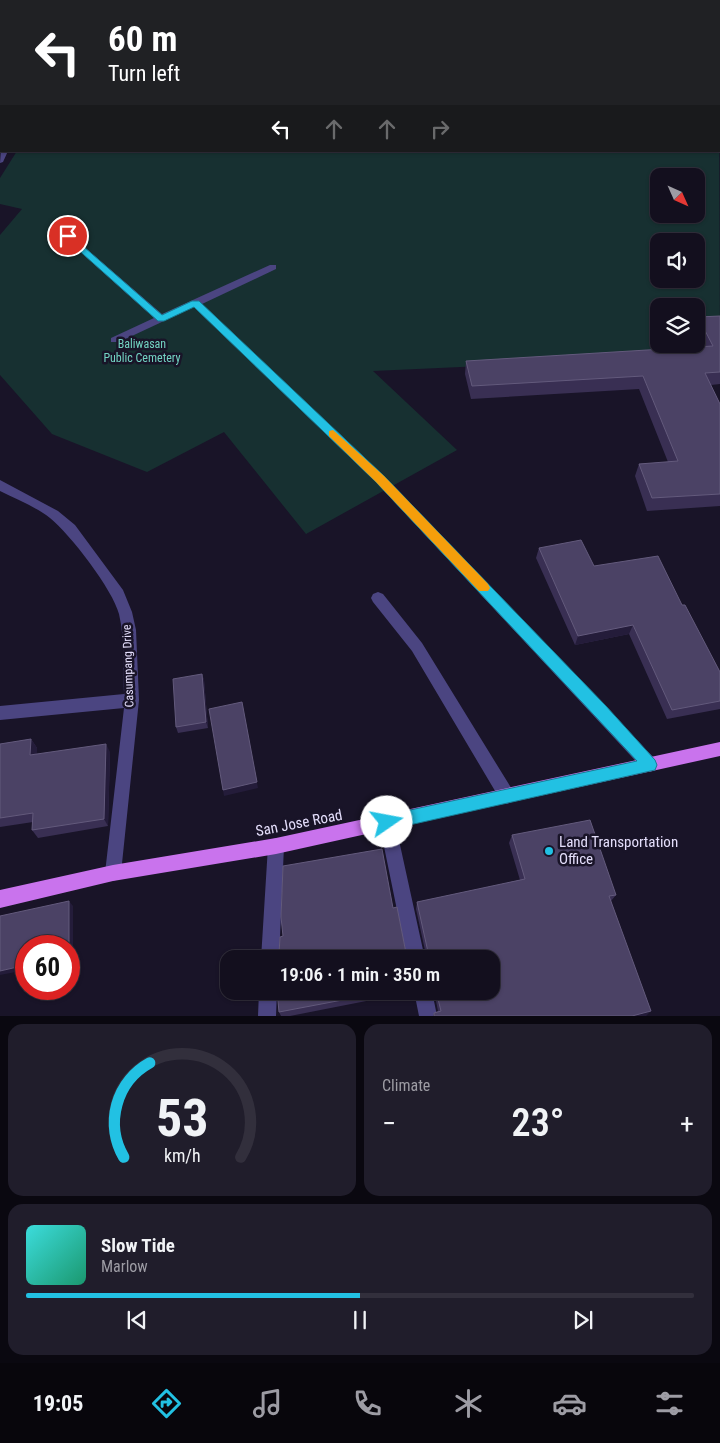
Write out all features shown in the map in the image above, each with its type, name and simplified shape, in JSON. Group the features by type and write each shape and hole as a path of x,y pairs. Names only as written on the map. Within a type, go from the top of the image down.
{"main road":[{"name":"San Jose Road","path":"0,899 113,873 276,846 720,749"}],"street":[{"path":"68,236 161,319"},
{"path":"116,340 273,267"},
{"path":"196,303 380,479 602,711 650,765"},
{"name":"Casumpang Drive","path":"0,485 54,514 70,529 118,594 125,612 129,630 132,700 113,873"},
{"path":"378,598 417,646 507,796"},
{"path":"0,713 132,700"},
{"path":"387,822 414,950"},
{"path":"270,950 276,846"},
{"path":"267,1016 268,1000"},
{"path":"425,1000 428,1016"}],"green space":[{"name":"Baliwasan Public Cemetery","path":"16,152 719,152 720,355 373,371 457,450 306,534 224,432 147,472 52,434 0,375 0,235 22,209 0,204 0,178"}],"building":[{"path":"720,316 720,372 705,373 720,404 720,494 652,498 639,464 678,461 643,376 472,386 466,361 650,350 650,353 705,353 705,346 713,346 705,331 705,317"},
{"path":"581,540 594,566 658,556 682,605 685,605 720,672 720,701 672,710 633,625 578,636 539,548"},
{"path":"202,674 206,722 176,727 173,679"},
{"path":"242,702 257,782 223,790 209,709"},
{"path":"31,739 30,755 106,744 104,819 32,830 33,813 0,818 0,744"},
{"path":"590,820 616,895 609,896 651,1011 632,1016 434,1016 434,1013 441,1011 438,1000 500,1000 500,950 428,950 417,902 525,879 512,835"},
{"path":"382,849 393,908 397,907 405,950 279,950 280,937 283,936 281,917 283,866"},
{"path":"69,901 69,935 15,935 15,968 0,971 0,916"},
{"path":"278,1000 342,1000 279,1012"}],"slow traffic":[{"path":"333,434 380,479 484,588"}],"place":[{"name":"Land Transportation Office","path":"549,851"}],"route":[{"path":"68,236 161,319 196,303 380,479 602,711 650,765 387,822"}]}
